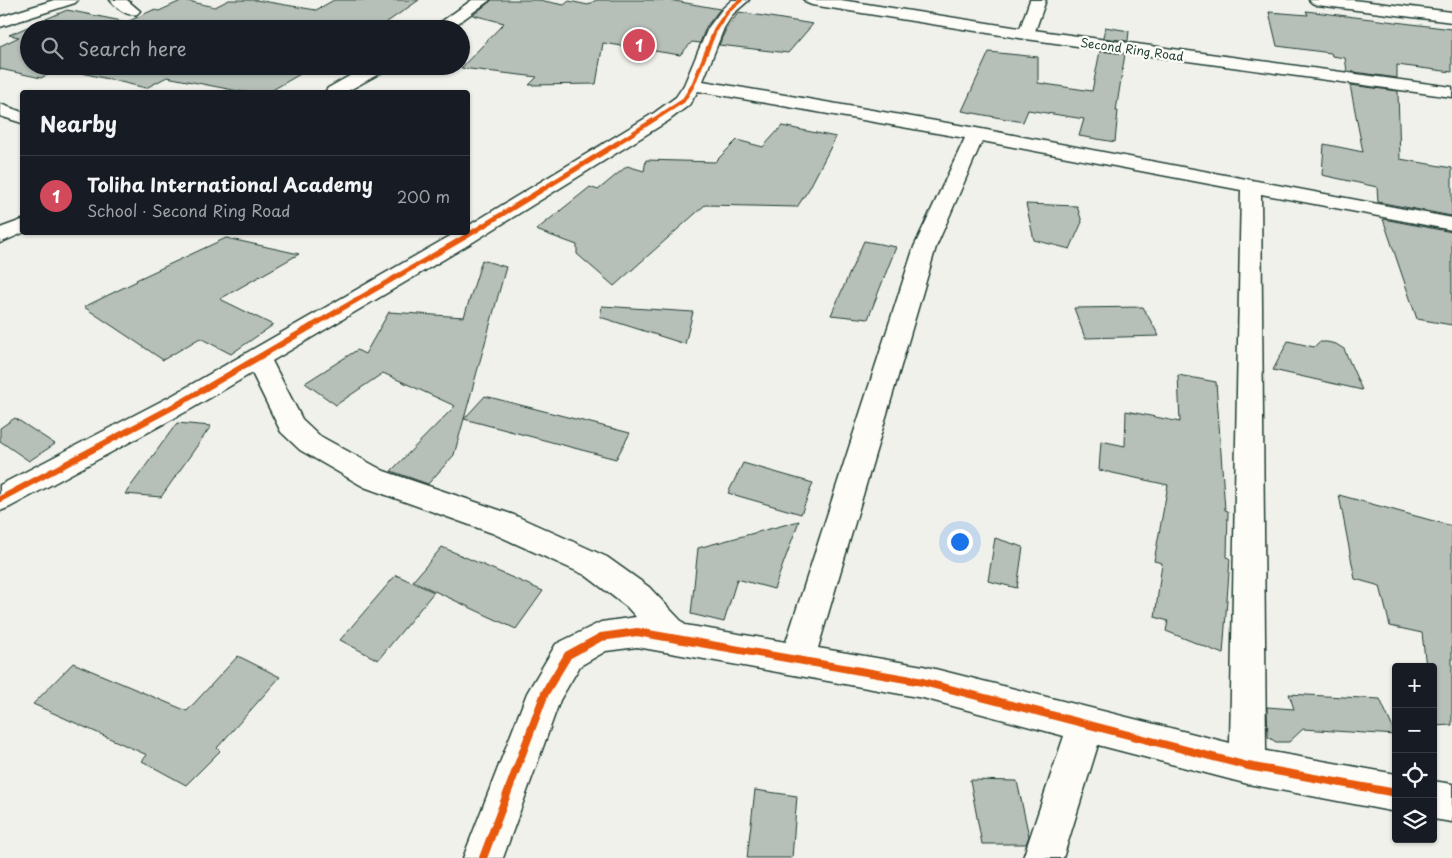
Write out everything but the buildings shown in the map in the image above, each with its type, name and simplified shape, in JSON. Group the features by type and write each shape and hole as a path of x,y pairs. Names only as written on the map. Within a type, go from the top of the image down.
{"street":[{"path":"0,22 70,0"},
{"path":"118,0 132,11"},
{"path":"452,20 482,0"},
{"path":"470,235 661,117 683,101 693,85 716,28 728,11 741,0"},
{"name":"Second Ring Road","path":"812,0 1026,34 1452,92"},
{"path":"1026,34 1038,0"},
{"path":"1317,0 1452,17"},
{"path":"338,90 364,75"},
{"path":"693,85 976,134 1452,224"},
{"path":"0,108 20,117"},
{"path":"797,660 925,247 976,134"},
{"path":"1248,766 1251,186"},
{"path":"0,236 20,227"},
{"path":"0,499 182,402 469,235"},
{"path":"258,358 291,425 310,443 374,479 503,524 596,566 638,597 675,638"},
{"path":"484,858 545,693 568,655 601,637 637,632 923,682 1248,766 1392,792"},
{"path":"1042,858 1086,724"},
{"path":"1437,801 1452,803"}],"cycle path":[{"path":"470,234 661,117 683,101 693,85 716,28 728,11 741,0"},
{"path":"0,499 182,402 468,235"},
{"path":"483,858 545,693 568,655 601,637 637,632 923,682 1248,766 1392,792"}],"place":[{"name":"Toliha International Academy","path":"639,45"}]}
